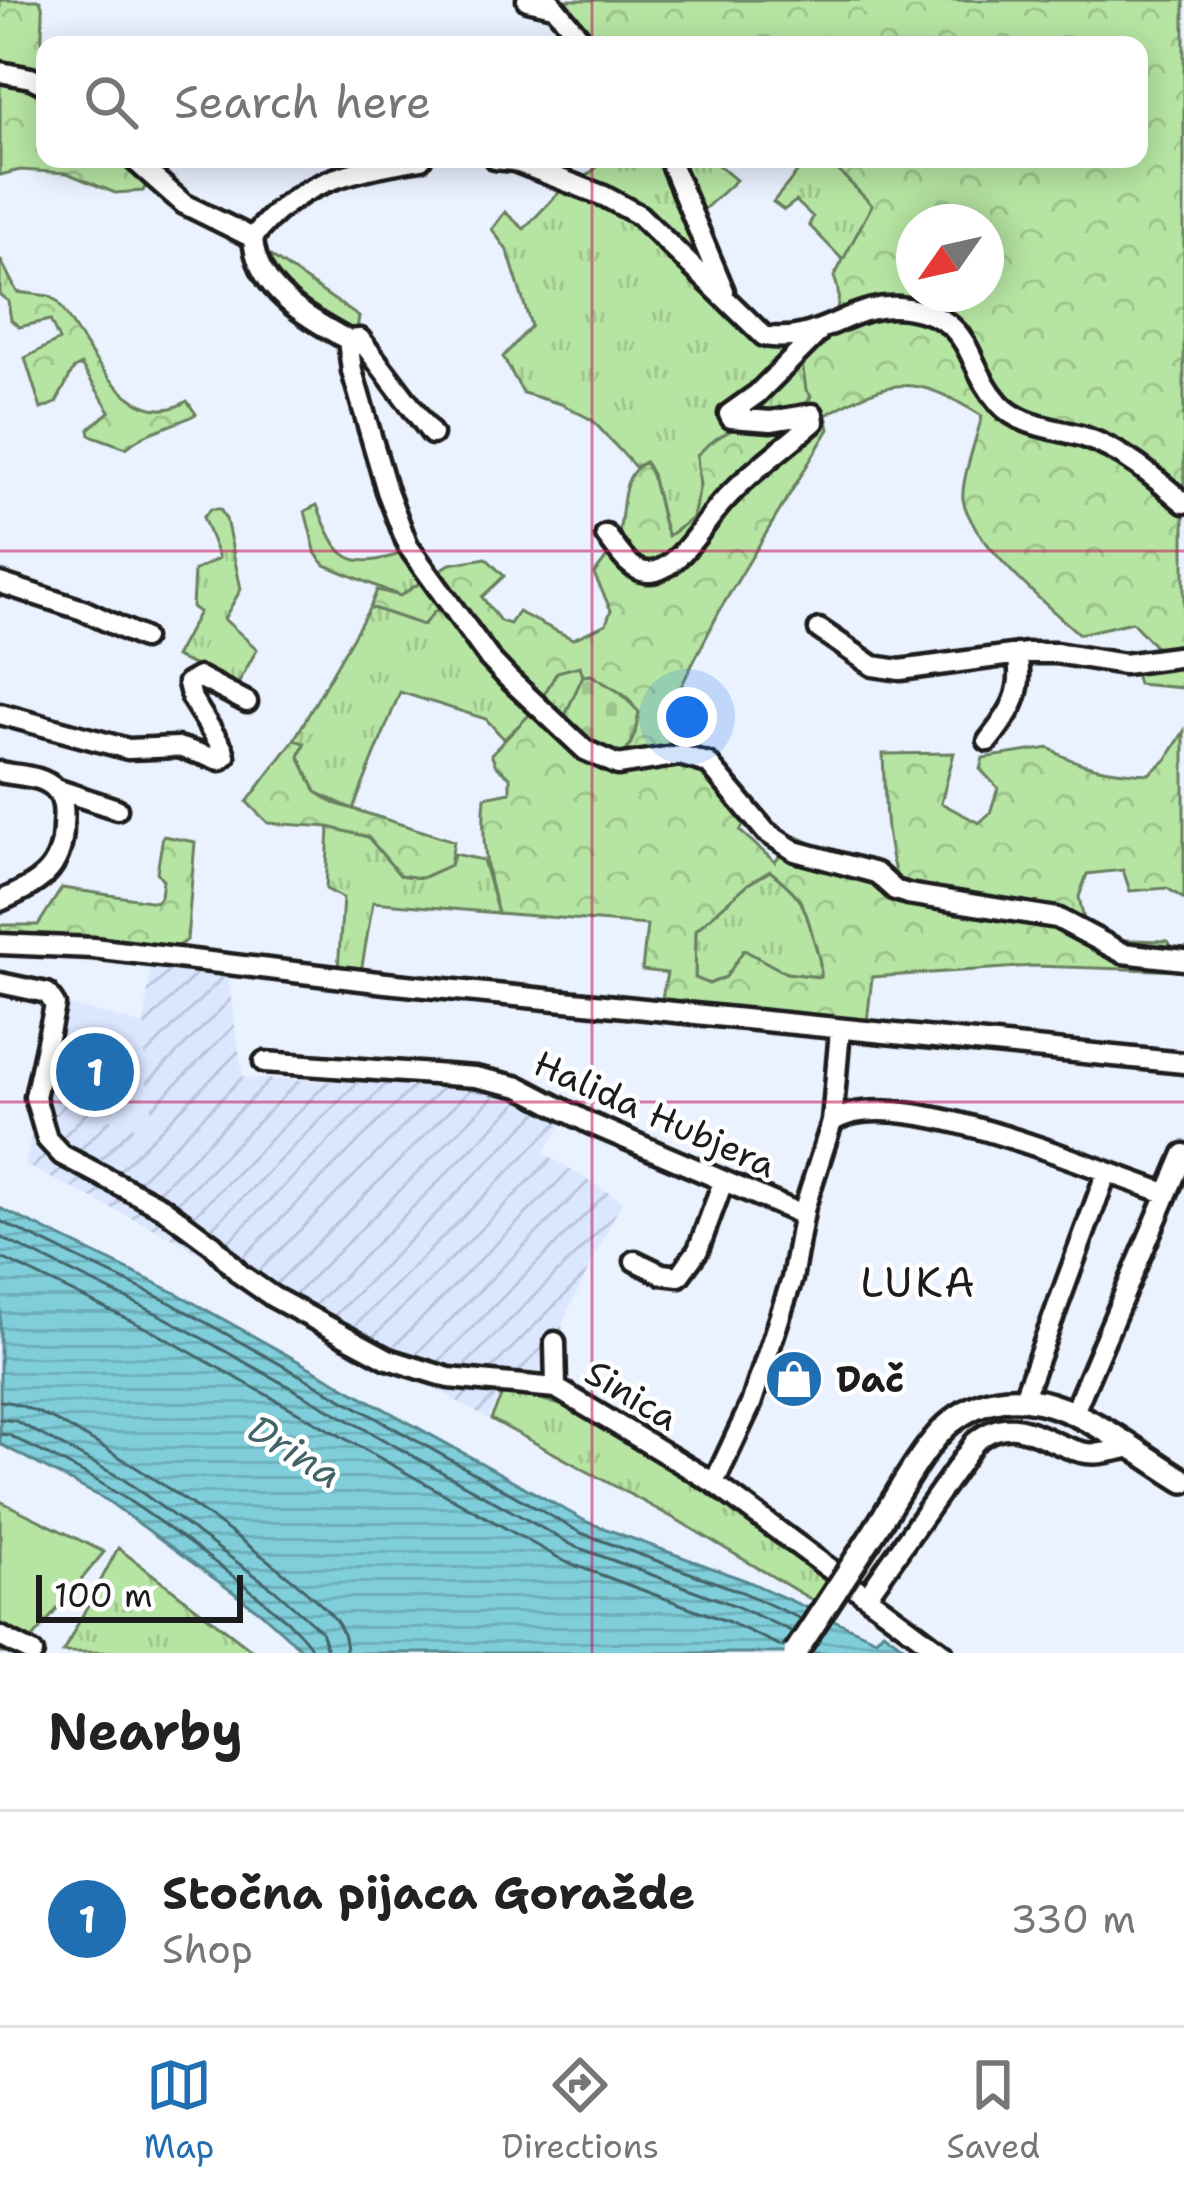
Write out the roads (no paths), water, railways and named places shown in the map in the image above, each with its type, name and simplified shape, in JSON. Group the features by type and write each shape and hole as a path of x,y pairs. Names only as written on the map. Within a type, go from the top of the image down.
{"main road":[{"path":"795,1653 950,1423 986,1404 1024,1397 1074,1412 1184,1481"}],"street":[{"path":"527,0 551,3 578,36"},
{"path":"0,72 36,80"},
{"path":"143,168 184,204 253,238"},
{"path":"371,168 307,188 282,203 253,238 254,253 276,289 298,312 348,340 360,339 432,434"},
{"path":"532,168 639,215 764,336 794,338 819,332 882,306 939,318 964,339 998,402 1016,417 1085,438 1133,461 1184,503"},
{"path":"673,168 728,302"},
{"path":"606,535 624,558 646,573 676,558 722,503 814,422 813,414 770,421 731,418 729,414 757,394 819,332"},
{"path":"348,340 352,371 407,546 489,658 585,750 618,765 680,755 708,763 766,832 795,851 876,873 895,890 1058,917 1123,953 1184,960"},
{"path":"0,583 82,610 143,638"},
{"path":"818,628 873,666 900,670 1017,654 1056,653 1124,664 1184,656"},
{"path":"988,741 1020,693 1017,654"},
{"path":"0,714 128,748 178,747 220,760 223,749 192,699 188,683 199,677 247,702"},
{"path":"0,772 43,780 56,789 117,809"},
{"path":"0,901 47,877 56,865 63,846 64,819 56,789"},
{"path":"0,944 93,948 1184,1063"},
{"path":"0,983 46,993 55,1005 35,1097 47,1138 62,1155 164,1208 273,1297 388,1359 449,1378 556,1388"},
{"path":"714,1483 752,1404 792,1279 803,1215 832,1122 840,1030"},
{"name":"Halida Hubjera","path":"264,1062 475,1077 520,1088 803,1215"},
{"path":"832,1122 866,1112 911,1112 988,1131 1166,1193"},
{"path":"1074,1412 1184,1154"},
{"path":"1024,1397 1106,1174"},
{"path":"635,1261 669,1276 683,1272 698,1250 723,1182"},
{"name":"Sinica","path":"555,1342 556,1388 714,1483 943,1653"},
{"path":"867,1596 985,1433 998,1427 1029,1428 1076,1451 1093,1454 1128,1448"},
{"path":"836,1571 874,1569 890,1562"},
{"path":"0,1636 31,1652"}],"water":[{"name":"Drina","path":"0,1208 176,1293 587,1522 747,1581 876,1639 883,1631 913,1653 306,1653 259,1611 108,1501 0,1444"}],"place":[{"name":"Stočna pijaca Goražde","path":"95,1072"},
{"name":"Dač","path":"794,1379"}],"district":[{"name":"LUKA","path":"919,1282"}]}
